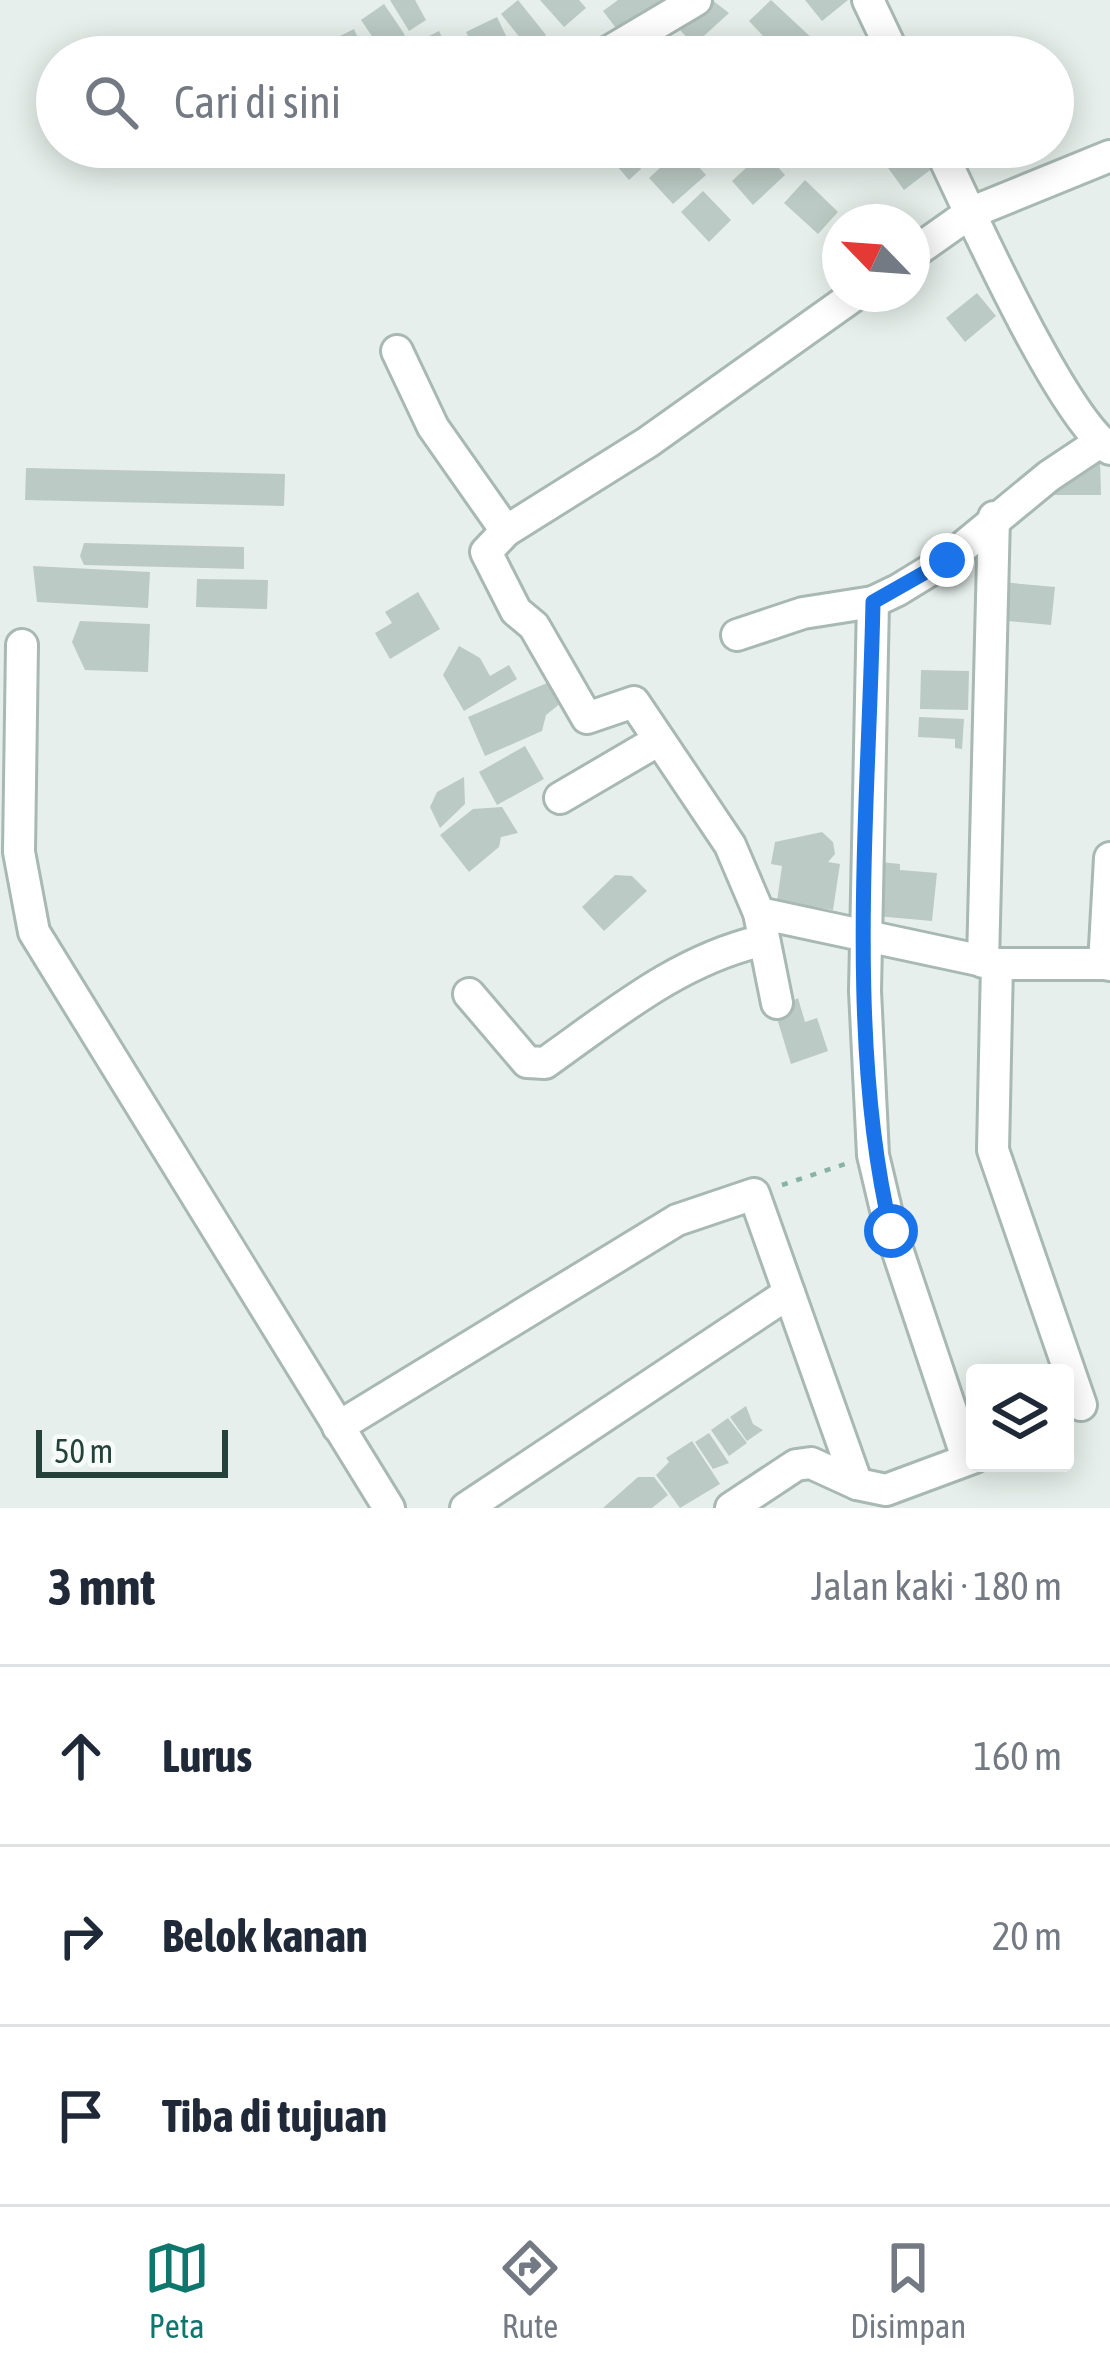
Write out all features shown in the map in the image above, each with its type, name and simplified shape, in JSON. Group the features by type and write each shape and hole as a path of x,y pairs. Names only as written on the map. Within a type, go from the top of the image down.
{"street":[{"path":"635,36 696,0"},
{"path":"868,0 886,36"},
{"path":"930,241 970,213 1110,156"},
{"path":"737,634 802,613 873,602 947,560 994,517 1105,446 948,168"},
{"path":"777,1003 760,927 730,845 634,702 587,718 488,557 489,546 506,531 648,442 831,312"},
{"path":"397,351 433,427 506,531"},
{"path":"994,517 993,1150 1086,1406"},
{"path":"873,602 867,934 873,1155 891,1231 966,1444"},
{"path":"22,645 19,852 34,932 388,1508"},
{"path":"560,798 659,740"},
{"path":"469,994 527,1062 545,1063 668,977 760,927 867,934 990,963 1107,964 1110,858"},
{"path":"338,1426 676,1220 754,1194 856,1484"},
{"path":"466,1508 789,1293"},
{"path":"731,1508 796,1465 827,1469 856,1484 886,1490 966,1460"}],"path":[{"path":"754,1194 873,1155"}],"building":[{"path":"390,0 415,0 426,20 409,31"},
{"path":"518,0 546,35 519,36 501,14"},
{"path":"540,0 579,0 586,8 564,27"},
{"path":"618,0 661,0 619,32 603,11"},
{"path":"712,0 729,13 704,36 686,36 680,30"},
{"path":"771,0 810,36 763,36 749,21"},
{"path":"805,0 848,0 822,21"},
{"path":"384,4 405,35 372,36 361,20"},
{"path":"497,17 506,36 468,36 466,32"},
{"path":"619,168 640,168 641,169 629,180"},
{"path":"660,168 700,168 706,175 673,204 649,178"},
{"path":"746,168 779,168 785,175 753,205 732,181"},
{"path":"888,168 933,168 904,190"},
{"path":"805,180 830,204 822,204 822,230 818,234 784,203"},
{"path":"703,191 731,220 709,242 681,212"},
{"path":"977,293 996,316 965,342 946,318"},
{"path":"1100,458 1101,495 1055,495 1055,475"},
{"path":"26,468 285,474 284,506 25,500"},
{"path":"84,543 244,547 244,569 84,565 80,556"},
{"path":"33,566 150,572 148,608 37,602"},
{"path":"197,579 268,580 267,609 196,607"},
{"path":"1001,582 1055,587 1051,625 997,620"},
{"path":"418,592 440,629 390,659 375,633 392,623 385,612"},
{"path":"80,621 150,624 148,672 85,670 72,642"},
{"path":"459,646 480,658 490,676 509,665 517,679 464,711 443,675"},
{"path":"921,670 969,671 968,710 920,709"},
{"path":"547,683 562,702 546,715 542,731 485,756 468,717"},
{"path":"919,717 964,719 962,749 955,748 955,739 918,737"},
{"path":"525,746 544,779 497,805 479,772"},
{"path":"464,777 465,804 440,828 430,807 437,792"},
{"path":"502,807 518,833 501,837 499,847 469,872 440,835 473,809"},
{"path":"822,832 833,842 835,854 828,862 840,864 833,910 777,901 782,866 771,864 775,842"},
{"path":"881,862 900,864 900,870 937,873 932,921 876,916"},
{"path":"615,875 632,876 647,891 604,931 582,907"},
{"path":"798,998 805,1022 817,1018 828,1051 791,1064 775,1012"},
{"path":"746,1406 753,1424 763,1430 747,1441 730,1417"},
{"path":"728,1418 747,1443 729,1456 711,1430"},
{"path":"709,1433 729,1463 713,1469 695,1442"},
{"path":"692,1441 720,1484 680,1508 656,1475 669,1462 666,1458"},
{"path":"638,1477 654,1477 668,1495 652,1508 603,1508"}],"route":[{"path":"891,1231 873,1155 865,991 873,602 947,560"}]}
